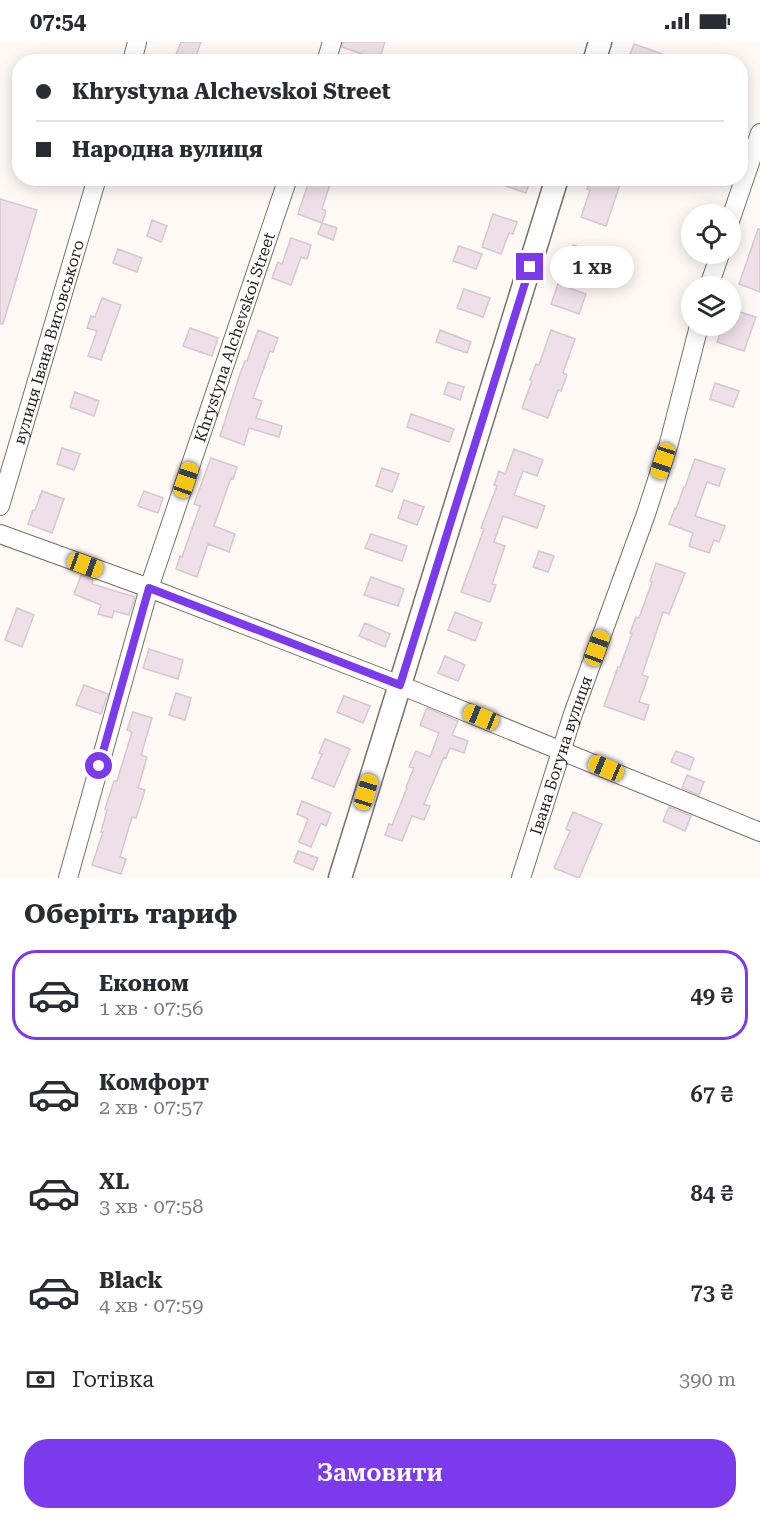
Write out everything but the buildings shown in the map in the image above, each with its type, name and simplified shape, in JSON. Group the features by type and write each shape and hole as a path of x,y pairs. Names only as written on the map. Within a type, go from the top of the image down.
{"street":[{"path":"748,168 760,133"},
{"name":"вулиця Івана Виговського","path":"0,506 95,186"},
{"name":"Khrystyna Alchevskoi Street","path":"68,878 149,588 285,186"},
{"path":"340,878 555,186"},
{"path":"736,204 742,186"},
{"name":"Івана Богуна вулиця","path":"521,878 561,750 669,443 696,336"},
{"path":"0,534 149,588 400,685 760,832"}],"route":[{"path":"99,766 149,588 400,685 530,267"}]}
